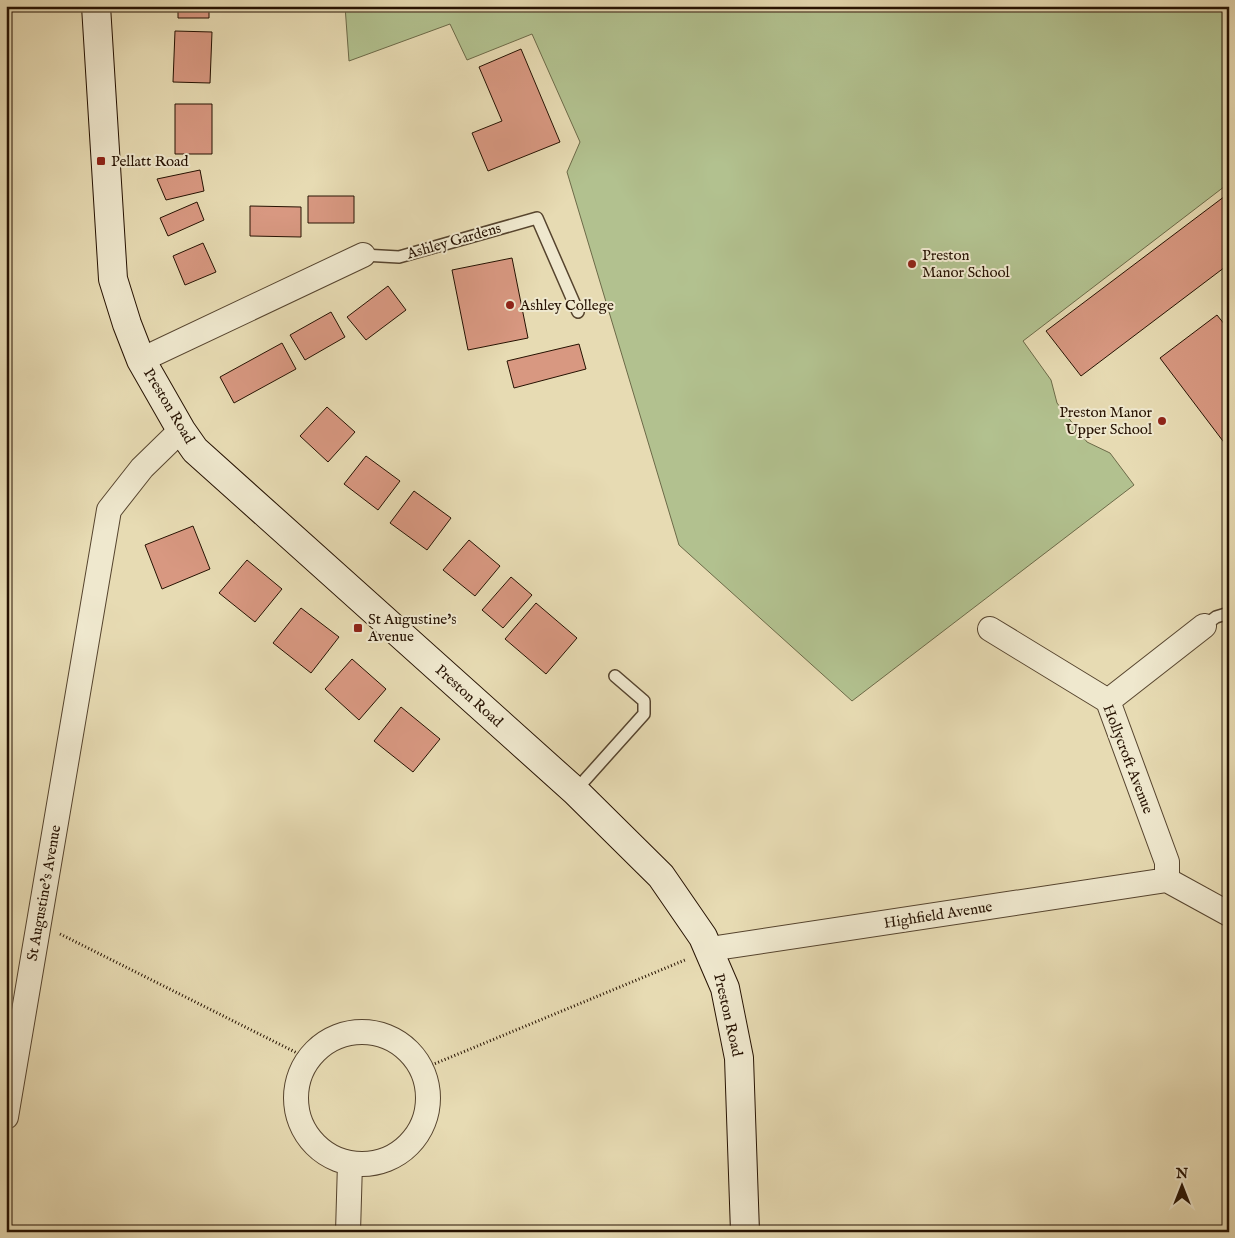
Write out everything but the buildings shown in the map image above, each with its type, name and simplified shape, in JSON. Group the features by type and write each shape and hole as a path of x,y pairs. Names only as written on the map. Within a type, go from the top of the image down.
{"street":[{"name":"Preston Road","path":"100,11 113,279 126,324 141,360 181,430 195,450 575,791 661,876 710,949 725,988 739,1058 744,1232"},
{"name":"Ashley Gardens","path":"141,360 363,255"},
{"name":"St Augustine's Avenue","path":"6,1116 109,510 142,468 181,430"},
{"path":"1108,701 1204,626"},
{"name":"Hollycroft Avenue","path":"990,629 1108,701 1167,862 1167,880"},
{"path":"1167,880 1229,914"},
{"name":"Highfield Avenue","path":"710,949 1167,880"},
{"path":"355,1031 378,1033 396,1040 422,1069 428,1087 429,1100 424,1123 408,1146 388,1159 366,1164 350,1164 329,1156 310,1140 298,1119 295,1090 302,1068 309,1059 319,1046 340,1034 355,1031"},
{"path":"348,1232 350,1164"}],"lane":[{"name":"Ashley Gardens","path":"363,255 400,257 537,218 578,312"},
{"path":"1204,626 1216,617 1229,612"},
{"path":"575,791 644,714 644,701 615,676"}],"path":[{"path":"39,924 309,1059"},
{"path":"422,1069 710,949"}],"green space":[{"name":"Preston Manor School","path":"345,6 1229,6 1229,183 1023,341 1051,380 1057,403 1087,442 1110,453 1134,485 852,701 679,545 567,172 580,142 532,34 467,60 450,24 349,61"}],"place":[{"name":"Pellatt Road","path":"101,161"},
{"name":"Preston Manor School","path":"912,264"},
{"name":"Ashley College","path":"510,305"},
{"name":"Preston Manor Upper School","path":"1162,421"},
{"name":"St Augustine's Avenue","path":"358,628"}]}
